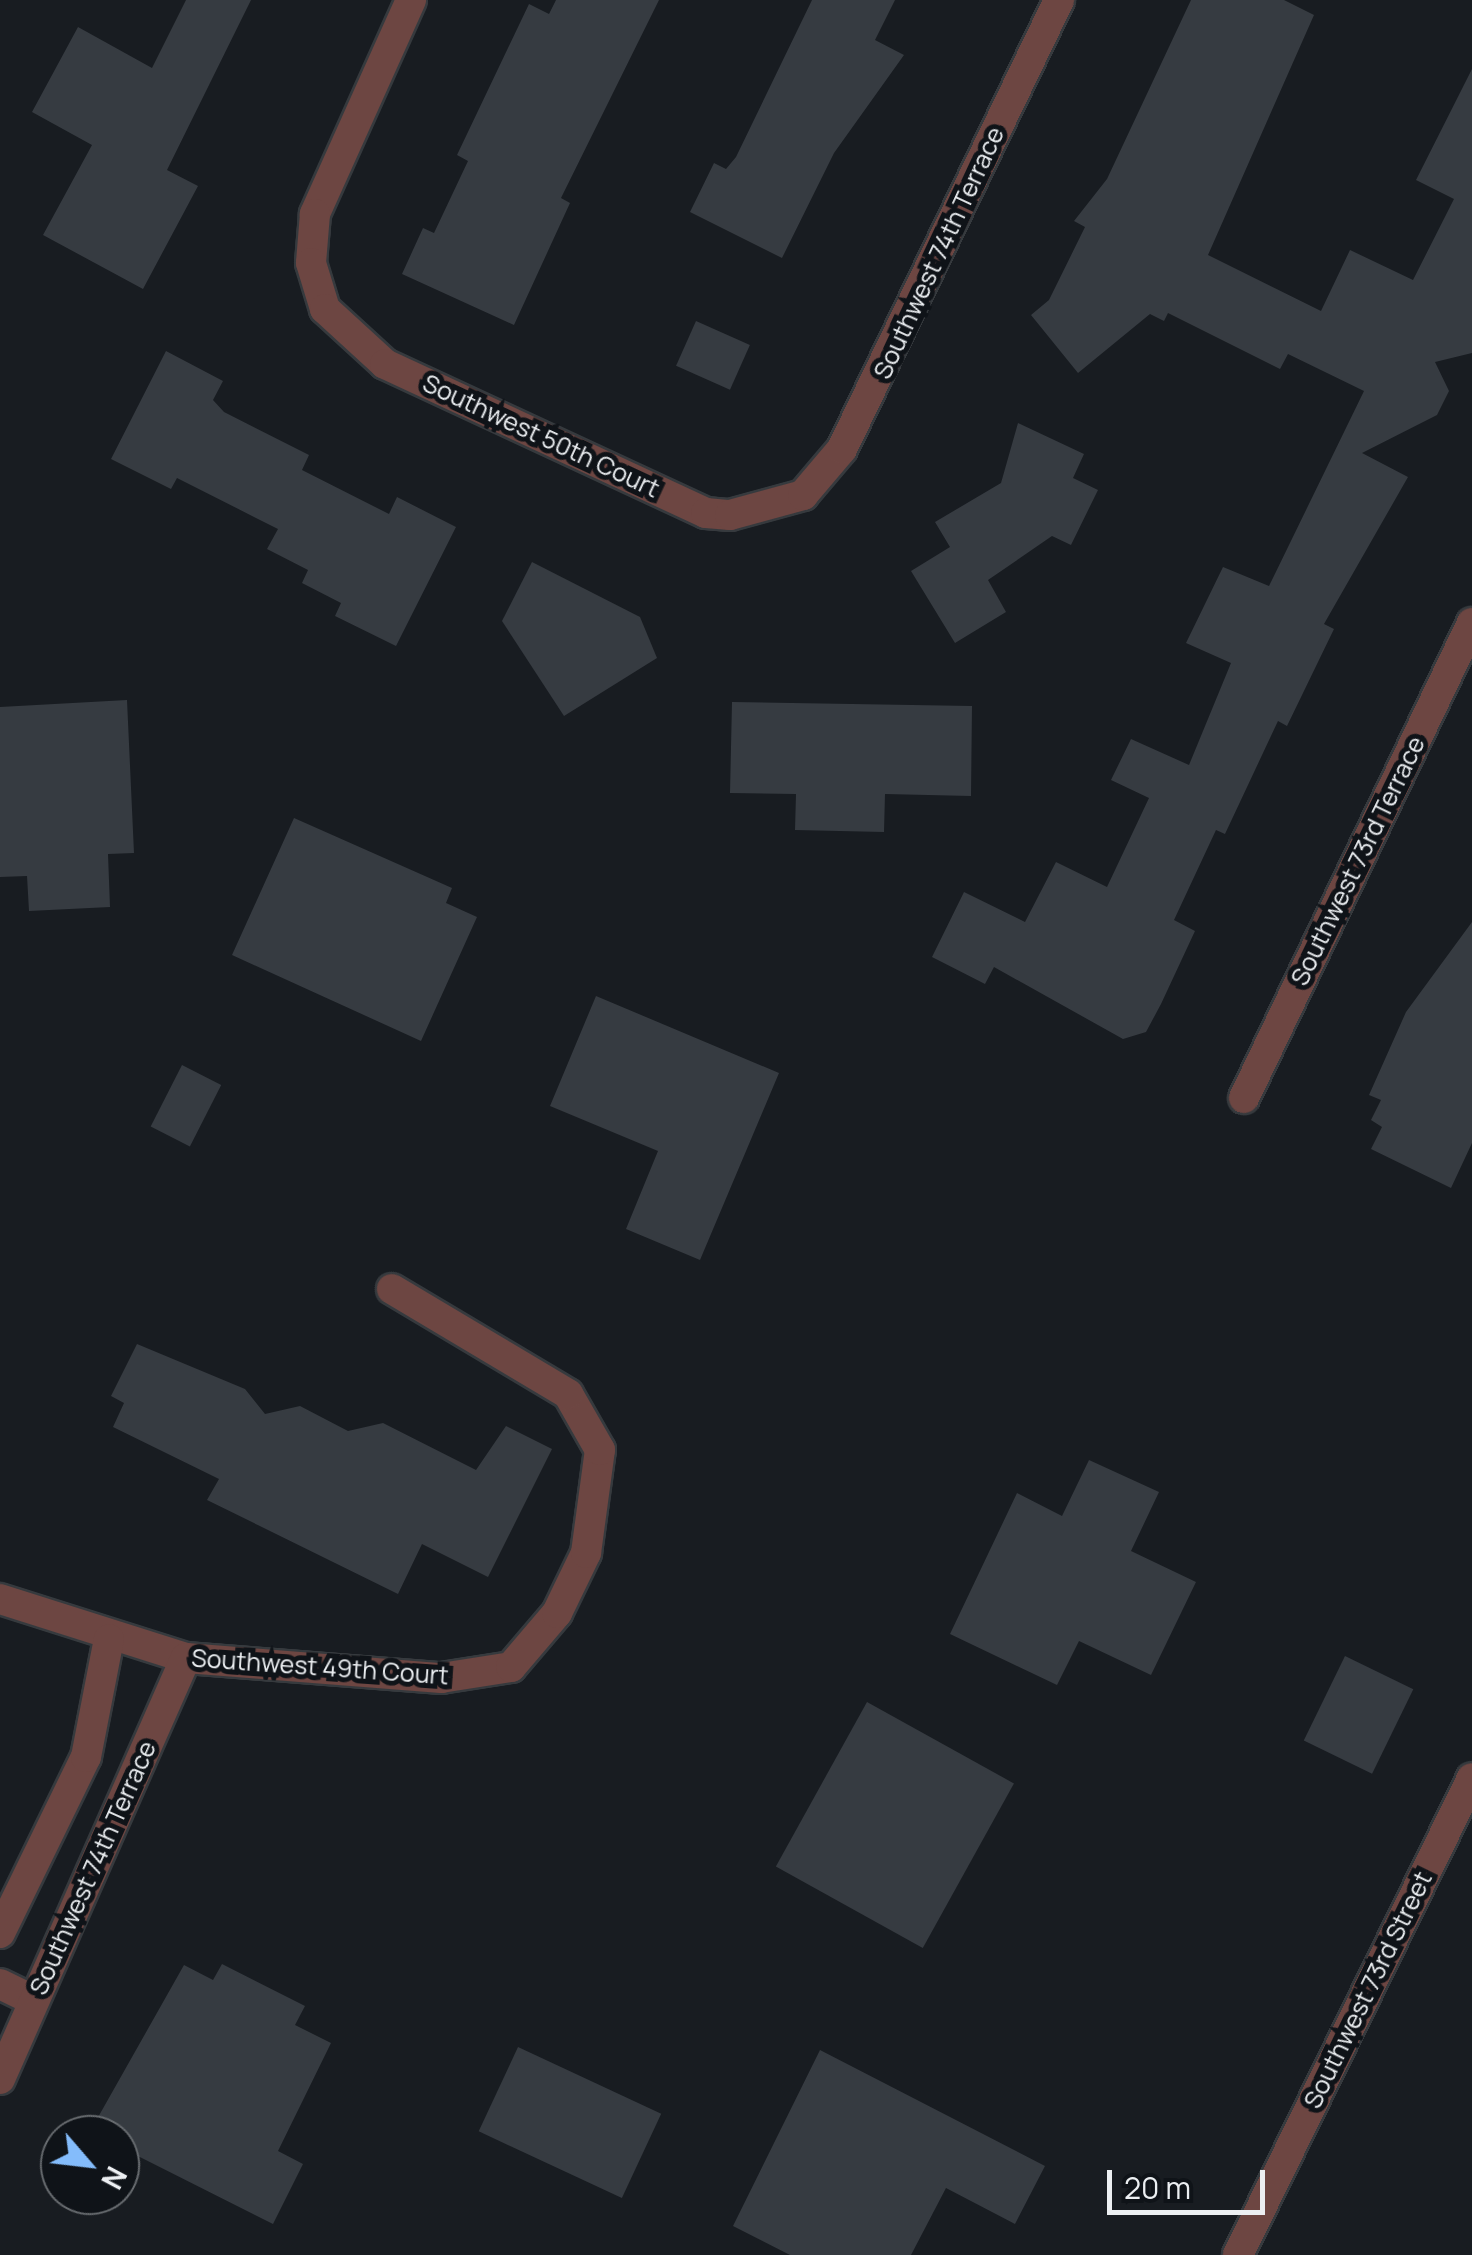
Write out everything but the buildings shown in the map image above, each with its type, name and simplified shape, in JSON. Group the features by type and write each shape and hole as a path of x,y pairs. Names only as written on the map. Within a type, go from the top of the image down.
{"street":[{"name":"Southwest 50th Court","path":"410,0 324,185 311,242 314,282 342,332 385,364 706,513 755,513 802,495"},
{"name":"Southwest 74th Terrace","path":"802,495 876,388 1059,0"},
{"name":"Southwest 73rd Terrace","path":"1244,1098 1472,623"},
{"name":"Southwest 49th Court","path":"0,1598 109,1639 186,1658 442,1678 498,1673 539,1638 586,1553 602,1483 589,1418 534,1370 392,1290"},
{"name":"Southwest 74th Terrace","path":"0,1933 86,1757 109,1639"},
{"name":"Southwest 74th Terrace","path":"0,2079 186,1658"},
{"name":"Southwest 73rd Street","path":"1238,2255 1472,1778"},
{"path":"50,1836 96,1857"},
{"path":"0,1984 33,2000"}]}
